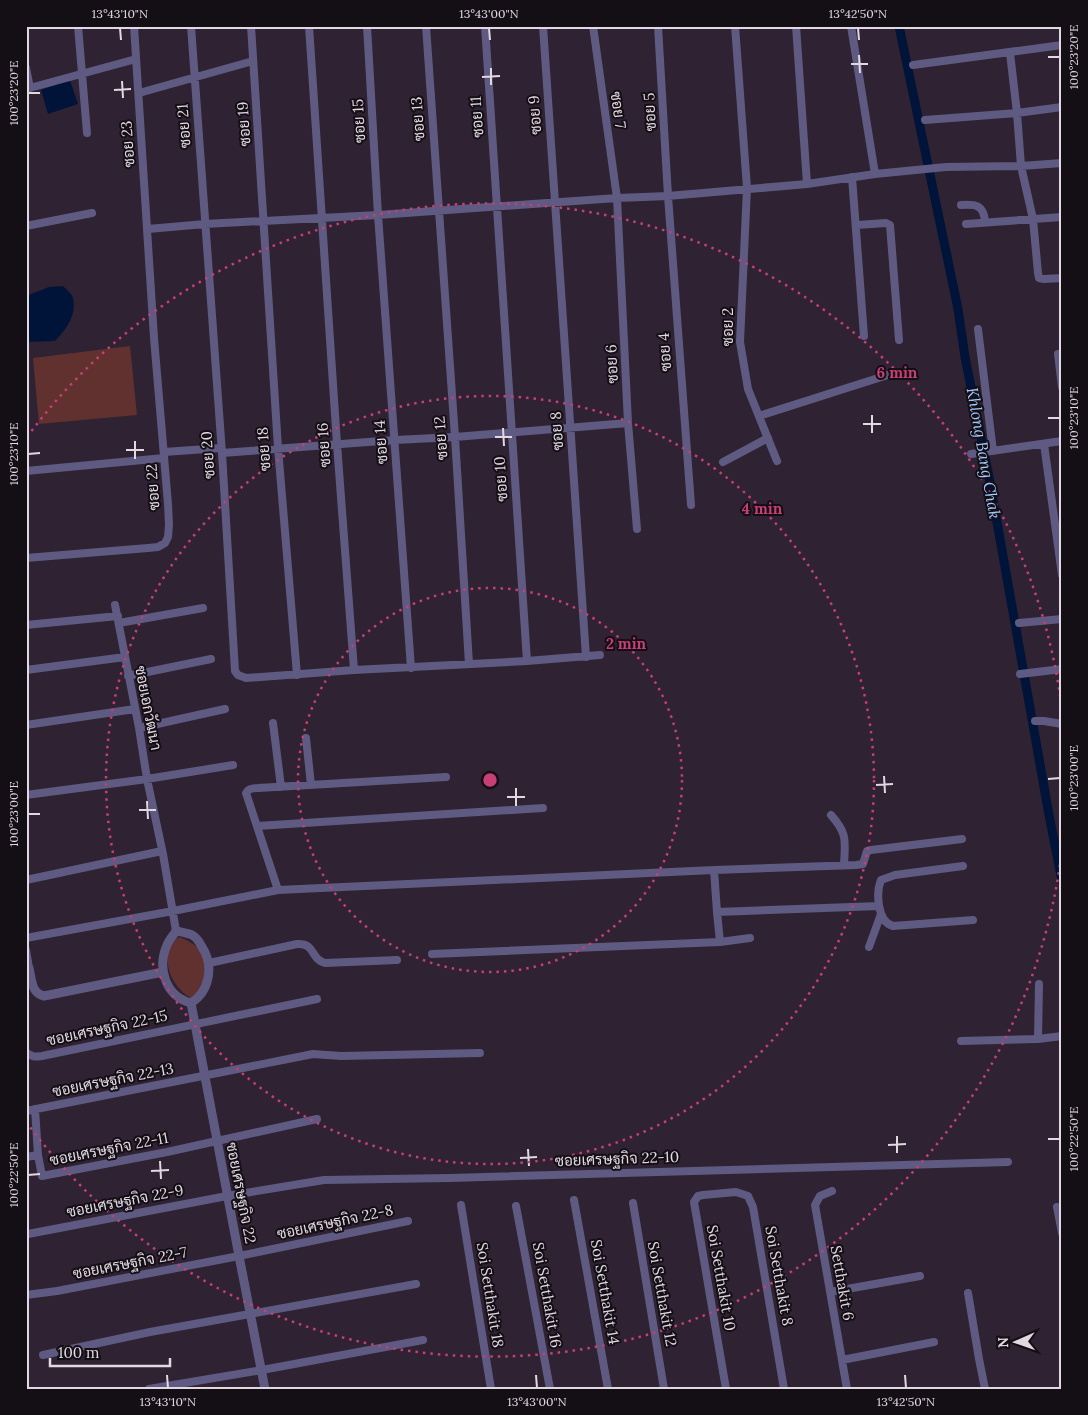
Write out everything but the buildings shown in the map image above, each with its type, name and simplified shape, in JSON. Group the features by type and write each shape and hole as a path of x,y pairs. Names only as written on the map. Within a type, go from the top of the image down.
{"street":[{"path":"78,26 87,133"},
{"name":"ซอย 23","path":"134,26 148,229"},
{"name":"ซอย 21","path":"191,26 205,224"},
{"name":"ซอย 19","path":"251,26 264,220"},
{"name":"ซอย 16","path":"309,26 354,670"},
{"name":"ซอย 15","path":"367,26 378,215"},
{"name":"ซอย 13","path":"426,26 438,211"},
{"name":"ซอย 11","path":"485,26 497,206"},
{"name":"ซอย 9","path":"543,26 554,203"},
{"name":"ซอย 7","path":"593,26 617,198"},
{"name":"ซอย 5","path":"658,26 668,196"},
{"name":"ซอย 2","path":"736,26 748,188 740,342 748,389 777,461"},
{"path":"796,26 807,184"},
{"path":"851,26 875,174"},
{"path":"913,65 1062,45"},
{"path":"1010,52 1021,166 1033,219 1038,273 1040,278 1044,280 1062,278"},
{"path":"26,68 28,88 136,59"},
{"path":"139,93 253,60"},
{"path":"925,120 1017,113 1062,107"},
{"path":"148,229 264,220 378,215 668,196 807,184 875,174 946,167 1021,166 1062,163"},
{"path":"852,178 864,336"},
{"name":"ซอย 4","path":"668,196 691,504"},
{"name":"ซอย 6","path":"617,198 628,423 637,529"},
{"name":"ซอย 8","path":"554,203 586,657"},
{"path":"961,205 974,204 978,206 985,214 985,222"},
{"name":"ซอย 10","path":"497,206 527,661"},
{"name":"ซอย 12","path":"438,211 455,437 469,664"},
{"path":"26,226 92,213"},
{"name":"ซอย 14","path":"378,215 411,668"},
{"path":"966,224 1062,217"},
{"name":"ซอย 18","path":"264,220 278,448 297,675"},
{"path":"857,226 886,223 890,225 899,340"},
{"name":"ซอย 20","path":"205,224 222,450 235,672 246,678 297,675"},
{"name":"ซอย 22","path":"26,558 158,547 165,543 168,537 169,525 154,338 148,229"},
{"path":"978,329 993,451"},
{"path":"1058,354 1062,387"},
{"path":"759,416 894,373"},
{"path":"26,471 222,450 455,437 628,423"},
{"path":"723,462 768,438"},
{"path":"971,454 1062,441"},
{"path":"1044,444 1062,575"},
{"name":"ซอยเอกวัฒนา","path":"116,605 147,779 162,851"},
{"path":"26,625 118,620 203,608"},
{"path":"1019,624 1062,619"},
{"path":"297,675 600,655"},
{"path":"26,670 125,657"},
{"path":"128,676 211,659"},
{"path":"1020,674 1062,669"},
{"path":"139,728 225,709"},
{"path":"26,725 135,710"},
{"path":"1035,721 1062,724"},
{"path":"274,724 281,787"},
{"path":"306,738 311,785"},
{"path":"26,795 147,779 233,765"},
{"path":"278,890 258,826 246,799 246,793 251,788 446,778"},
{"path":"258,826 544,808"},
{"path":"831,815 844,833 844,865"},
{"path":"26,938 278,890 863,864 867,851 962,839"},
{"path":"26,880 162,851 176,932 168,943 164,955 163,972 167,984 175,995 181,1000 191,1002 198,998 204,988 209,972 209,963 204,949 192,936 176,932"},
{"path":"869,947 880,910 879,884 881,880 886,877 963,866"},
{"path":"714,870 720,942"},
{"path":"717,912 880,910"},
{"path":"880,910 885,921 893,926 973,920"},
{"path":"432,954 720,942 750,938"},
{"path":"209,963 297,944 307,945 317,959 325,963 397,960"},
{"path":"26,950 34,991 44,996 163,972"},
{"path":"1038,1039 1039,984"},
{"name":"ซอยเศรษฐกิจ 22-15","path":"26,1052 35,1057 42,1056 317,999"},
{"name":"ซอยเศรษฐกิจ 22","path":"191,1002 265,1389"},
{"path":"961,1042 1038,1039 1062,1036"},
{"name":"ซอยเศรษฐกิจ 22-13","path":"26,1111 314,1054 341,1056 480,1053"},
{"name":"ซอยเศรษฐกิจ 22-11","path":"35,1109 38,1155 42,1176 168,1152 217,1140"},
{"path":"217,1140 317,1119"},
{"path":"26,1157 38,1155"},
{"name":"ซอยเศรษฐกิจ 22-10","path":"227,1196 324,1180 1008,1162"},
{"name":"Setthakit 6","path":"832,1191 820,1196 815,1204 847,1389"},
{"name":"Soi Setthakit 8","path":"721,1194 736,1192 748,1196 751,1200 784,1389"},
{"name":"Soi Setthakit 10","path":"721,1194 698,1196 694,1202 726,1389"},
{"name":"ซอยเศรษฐกิจ 22-9","path":"28,1234 227,1196"},
{"name":"Soi Setthakit 14","path":"574,1200 608,1389"},
{"name":"Soi Setthakit 12","path":"633,1203 664,1389"},
{"name":"Soi Setthakit 18","path":"461,1206 491,1389"},
{"name":"Soi Setthakit 16","path":"516,1206 550,1389"},
{"path":"1057,1207 1062,1233"},
{"name":"ซอยเศรษฐกิจ 22-8","path":"239,1256 408,1221"},
{"name":"ซอยเศรษฐกิจ 22-7","path":"26,1295 57,1291 239,1256"},
{"path":"830,1292 920,1276"},
{"path":"43,1355 150,1332 416,1284"},
{"path":"968,1293 985,1389"},
{"path":"150,1389 423,1340"},
{"path":"842,1360 934,1342"}],"shaded area":[{"path":"130,346 137,415 39,424 33,358"},
{"path":"179,937 196,946 204,960 205,973 203,983 191,998 177,986 169,969 169,952 172,944"}],"water":[{"path":"70,80 78,104 48,114 41,90"},
{"path":"63,286 72,296 74,305 67,327 55,341 26,342 26,296 49,287"}],"waterway":[{"name":"Khlong Bang Chak","path":"899,26 958,309 965,357 989,477 1062,881"}]}
